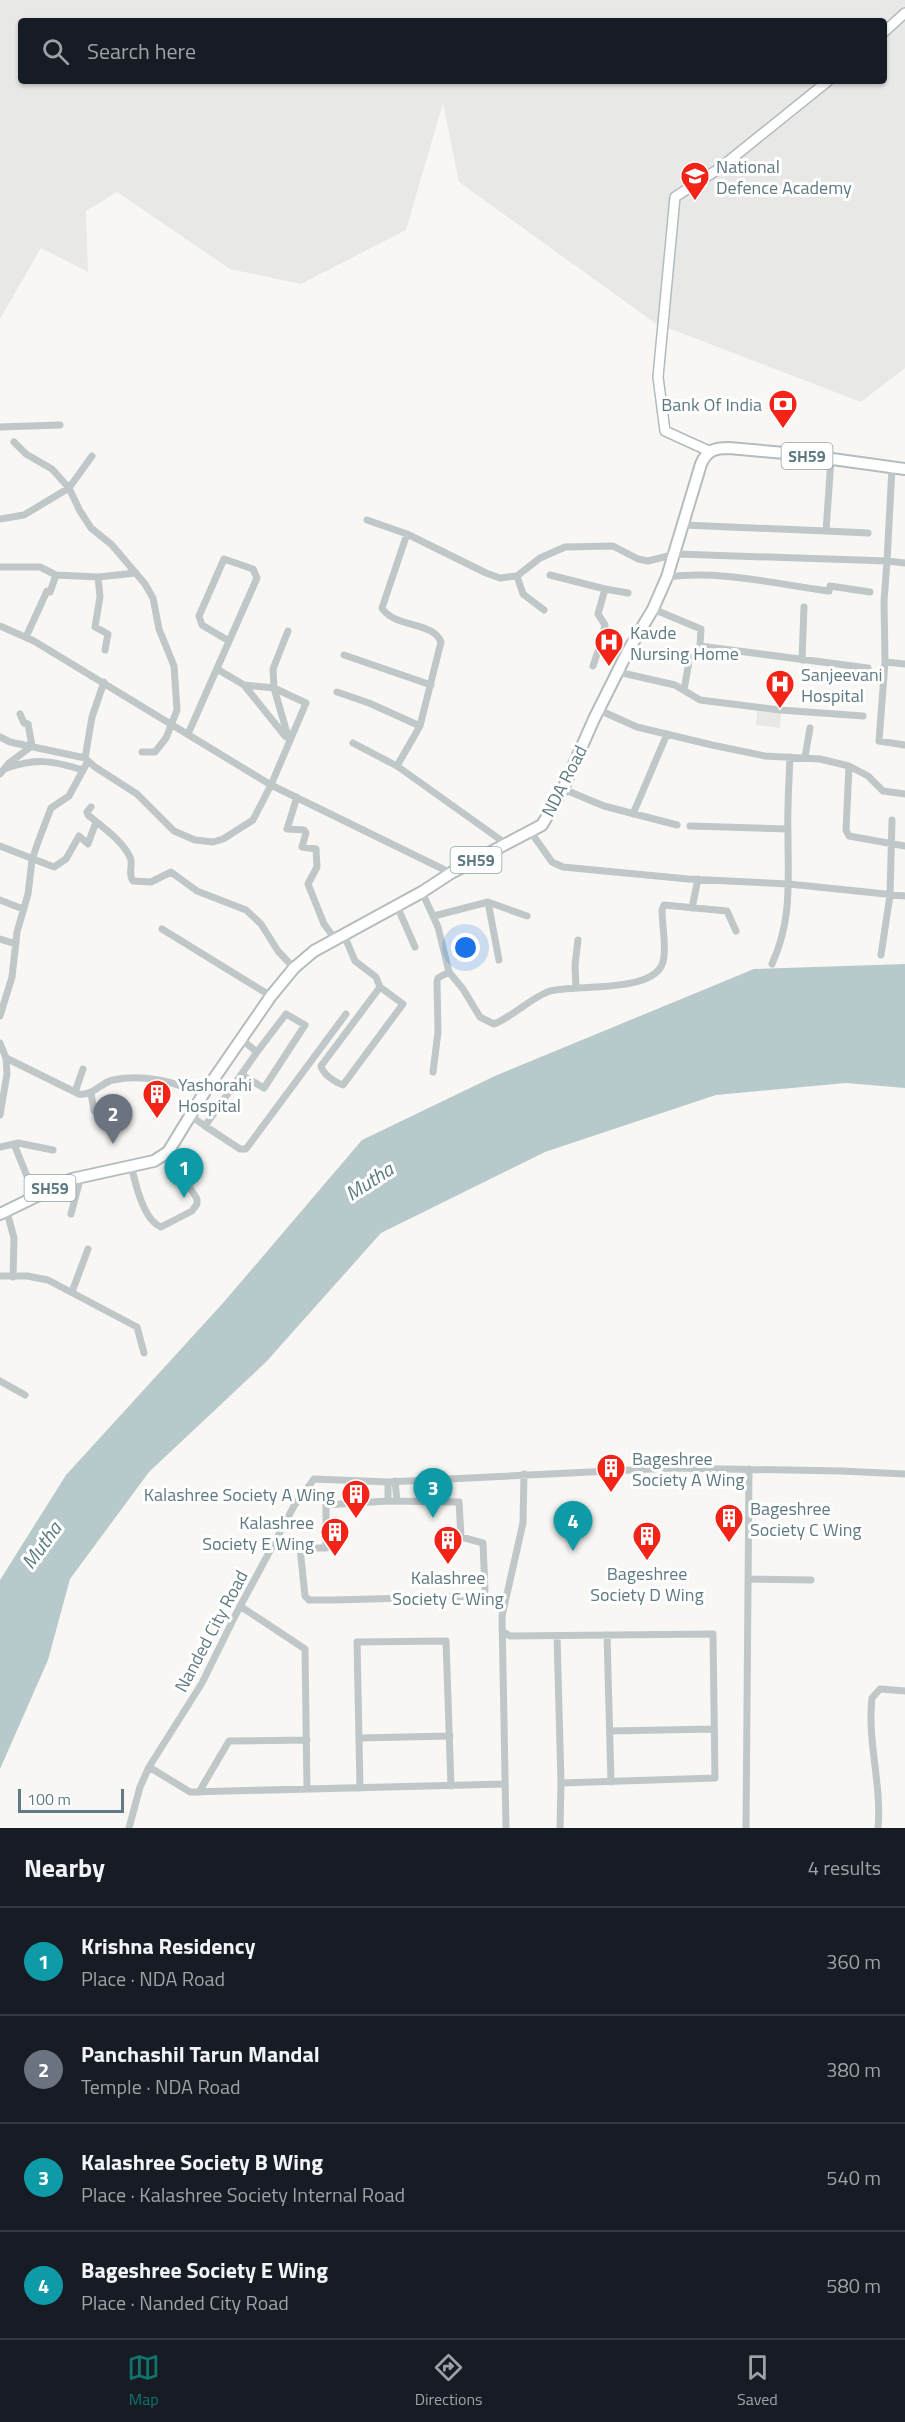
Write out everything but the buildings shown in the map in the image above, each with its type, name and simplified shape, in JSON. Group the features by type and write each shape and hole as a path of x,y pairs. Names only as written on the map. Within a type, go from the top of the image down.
{"main road":[{"name":"SH59","path":"709,451 729,448 905,470"},
{"name":"NDA Road","path":"168,1152 204,1093 271,996 294,968 314,951 422,892 451,873 542,825 563,789 628,651 653,609 668,577 701,464 709,451"},
{"name":"SH59","path":"3,1213 34,1196 81,1176 154,1161 168,1152"}],"street":[{"path":"887,29 905,13"},
{"path":"709,451 665,431 657,377 675,197 720,168 824,84"},
{"path":"0,426 60,425"},
{"path":"14,442 26,454 52,469 69,488 80,512 91,528 112,545 136,573 153,598 159,630 174,666 177,710 166,738 155,752 142,752"},
{"path":"0,519 24,515 69,488 92,456"},
{"path":"826,531 831,459"},
{"path":"892,468 884,600 885,662 879,741 905,745"},
{"path":"368,520 407,534 500,578 517,576 540,558 565,547 613,546 638,559 648,561 676,554 905,563"},
{"path":"684,525 868,532"},
{"path":"397,766 420,726 441,642 434,633 394,618 385,613 382,608 407,534"},
{"path":"188,734 230,641 257,578 253,569 224,559 199,616 202,626 230,641"},
{"path":"0,567 40,567 56,575 98,577 136,573"},
{"path":"668,577 706,574 767,580 785,586 829,591 830,586 870,592"},
{"path":"26,637 47,591 50,592 56,575"},
{"path":"550,575 605,589 628,592"},
{"path":"517,576 523,594 544,610"},
{"path":"98,577 100,597 95,627 108,634 105,650"},
{"path":"593,666 605,625 598,614 605,589"},
{"path":"802,660 804,607"},
{"path":"653,609 701,629 699,646 868,668"},
{"path":"0,626 26,637 104,682 271,785 451,873"},
{"path":"288,630 273,669 274,688 289,740"},
{"path":"601,642 628,651"},
{"path":"344,655 431,685"},
{"path":"684,690 690,656"},
{"path":"885,662 905,664"},
{"path":"217,669 244,685 289,740"},
{"path":"618,672 675,685 700,700 780,710 863,716"},
{"path":"0,1016 12,977 32,860 51,808 69,796 82,770 86,759 92,717 104,682"},
{"path":"0,737 10,742 86,759 137,794 169,827 195,840 213,842 246,827 253,820 271,785 306,703 274,688 244,685"},
{"path":"338,692 420,726"},
{"path":"599,710 637,727 765,756 805,757 849,766 868,776 883,791 904,795"},
{"path":"20,714 24,723 28,724 32,746"},
{"path":"805,757 810,728"},
{"path":"633,814 667,734"},
{"path":"353,743 397,766 506,843"},
{"path":"2,772 32,746"},
{"path":"772,964 784,934 789,884 790,757"},
{"path":"2,772 26,763 49,760 82,770"},
{"path":"849,766 846,830 849,836 905,846"},
{"path":"563,789 604,806 677,825"},
{"path":"297,797 287,829 304,830 306,833 302,847 316,849 317,867 308,884 324,924 340,938 355,961 376,977 380,987 403,1004 343,1085 338,1083 324,1073 321,1066 380,987"},
{"path":"91,807 87,812 120,843 130,857 129,875 133,881 151,882 171,872 197,891 246,910 261,924 278,951 294,968"},
{"path":"881,955 890,894 892,820"},
{"path":"0,846 54,867 66,859 79,836 88,844 96,822"},
{"path":"690,826 788,829"},
{"path":"530,831 552,862 563,867 698,879 789,884 905,896"},
{"path":"692,908 698,879"},
{"path":"422,892 434,916 449,972 463,989 480,1017 494,1024 547,992 621,985 643,979 655,972 663,960 662,907 664,905 727,911 736,931"},
{"path":"0,900 23,909"},
{"path":"434,916 488,902 527,916"},
{"path":"488,902 499,960"},
{"path":"397,906 415,947"},
{"path":"162,929 271,996"},
{"path":"0,939 16,944"},
{"path":"576,988 575,965 579,940"},
{"path":"433,1072 438,1040 437,982 438,978 449,972"},
{"path":"205,1126 286,1014 305,1025 264,1088 242,1075"},
{"path":"191,1116 240,1149 246,1149 346,1014"},
{"path":"241,1040 258,1052"},
{"path":"0,1043 6,1058 7,1074 0,1115"},
{"path":"6,1058 85,1095 110,1081 149,1077 204,1093"},
{"path":"75,1092 83,1069"},
{"path":"91,1092 94,1111 119,1117"},
{"path":"14,1144 34,1196"},
{"path":"0,1147 32,1144 53,1150"},
{"path":"126,1166 149,1216 156,1225 161,1227 192,1211 197,1204 197,1199 168,1152"},
{"path":"70,1214 81,1176"},
{"path":"3,1213 14,1238 13,1277"},
{"path":"72,1292 88,1249"},
{"path":"0,1276 37,1277 72,1292 136,1327 144,1353"},
{"path":"0,1381 25,1395"},
{"name":"Nanded City Road","path":"129,1828 140,1787 149,1767 202,1683 294,1506 314,1479 392,1481 672,1468 905,1474"},
{"path":"746,1828 749,1469"},
{"path":"506,1828 502,1616 523,1523 524,1474"},
{"path":"388,1501 392,1481"},
{"path":"392,1481 397,1501"},
{"path":"388,1501 459,1502 461,1537 483,1543 485,1590 483,1596 334,1600 309,1599 305,1596 300,1548 326,1548 326,1505 388,1501"},
{"path":"748,1579 811,1580"},
{"path":"240,1606 305,1649 307,1789"},
{"path":"502,1631 510,1636 712,1634 715,1778 561,1784"},
{"path":"557,1635 560,1828"},
{"path":"608,1635 611,1782"},
{"path":"360,1788 357,1642 446,1641 451,1786"},
{"path":"878,1828 879,1793 872,1698 880,1689 905,1691"},
{"path":"610,1731 714,1729"},
{"path":"359,1738 450,1736"},
{"path":"199,1792 229,1742 307,1740"},
{"path":"149,1767 190,1792 505,1784"}],"shaded area":[{"name":"National Defence Academy","path":"0,0 905,0 905,368 861,402 655,323 459,182 443,103 406,230 301,284 230,269 117,192 86,211 88,272 41,248 0,319"},
{"path":"757,709 781,712 780,728 756,725"}],"water":[{"name":"Mutha","path":"905,964 905,1088 846,1083 716,1095 545,1152 381,1233 266,1362 149,1472 70,1579 48,1660 0,1769 0,1580 66,1475 223,1303 362,1140 497,1075 754,969"}],"place":[{"name":"National Defence Academy","path":"695,202"},
{"name":"Bank Of India","path":"783,430"},
{"name":"Kavde Nursing Home","path":"609,668"},
{"name":"Sanjeevani Hospital","path":"780,710"},
{"name":"Yashorahi Hospital","path":"157,1120"},
{"name":"Panchashil Tarun Mandal","path":"113,1144"},
{"name":"Krishna Residency","path":"184,1198"},
{"name":"Bageshree Society A Wing","path":"611,1494"},
{"name":"Kalashree Society B Wing","path":"433,1518"},
{"name":"Kalashree Society A Wing","path":"356,1520"},
{"name":"Bageshree Society C Wing","path":"729,1544"},
{"name":"Bageshree Society E Wing","path":"573,1551"},
{"name":"Kalashree Society E Wing","path":"335,1558"},
{"name":"Bageshree Society D Wing","path":"647,1562"},
{"name":"Kalashree Society C Wing","path":"448,1566"}]}
